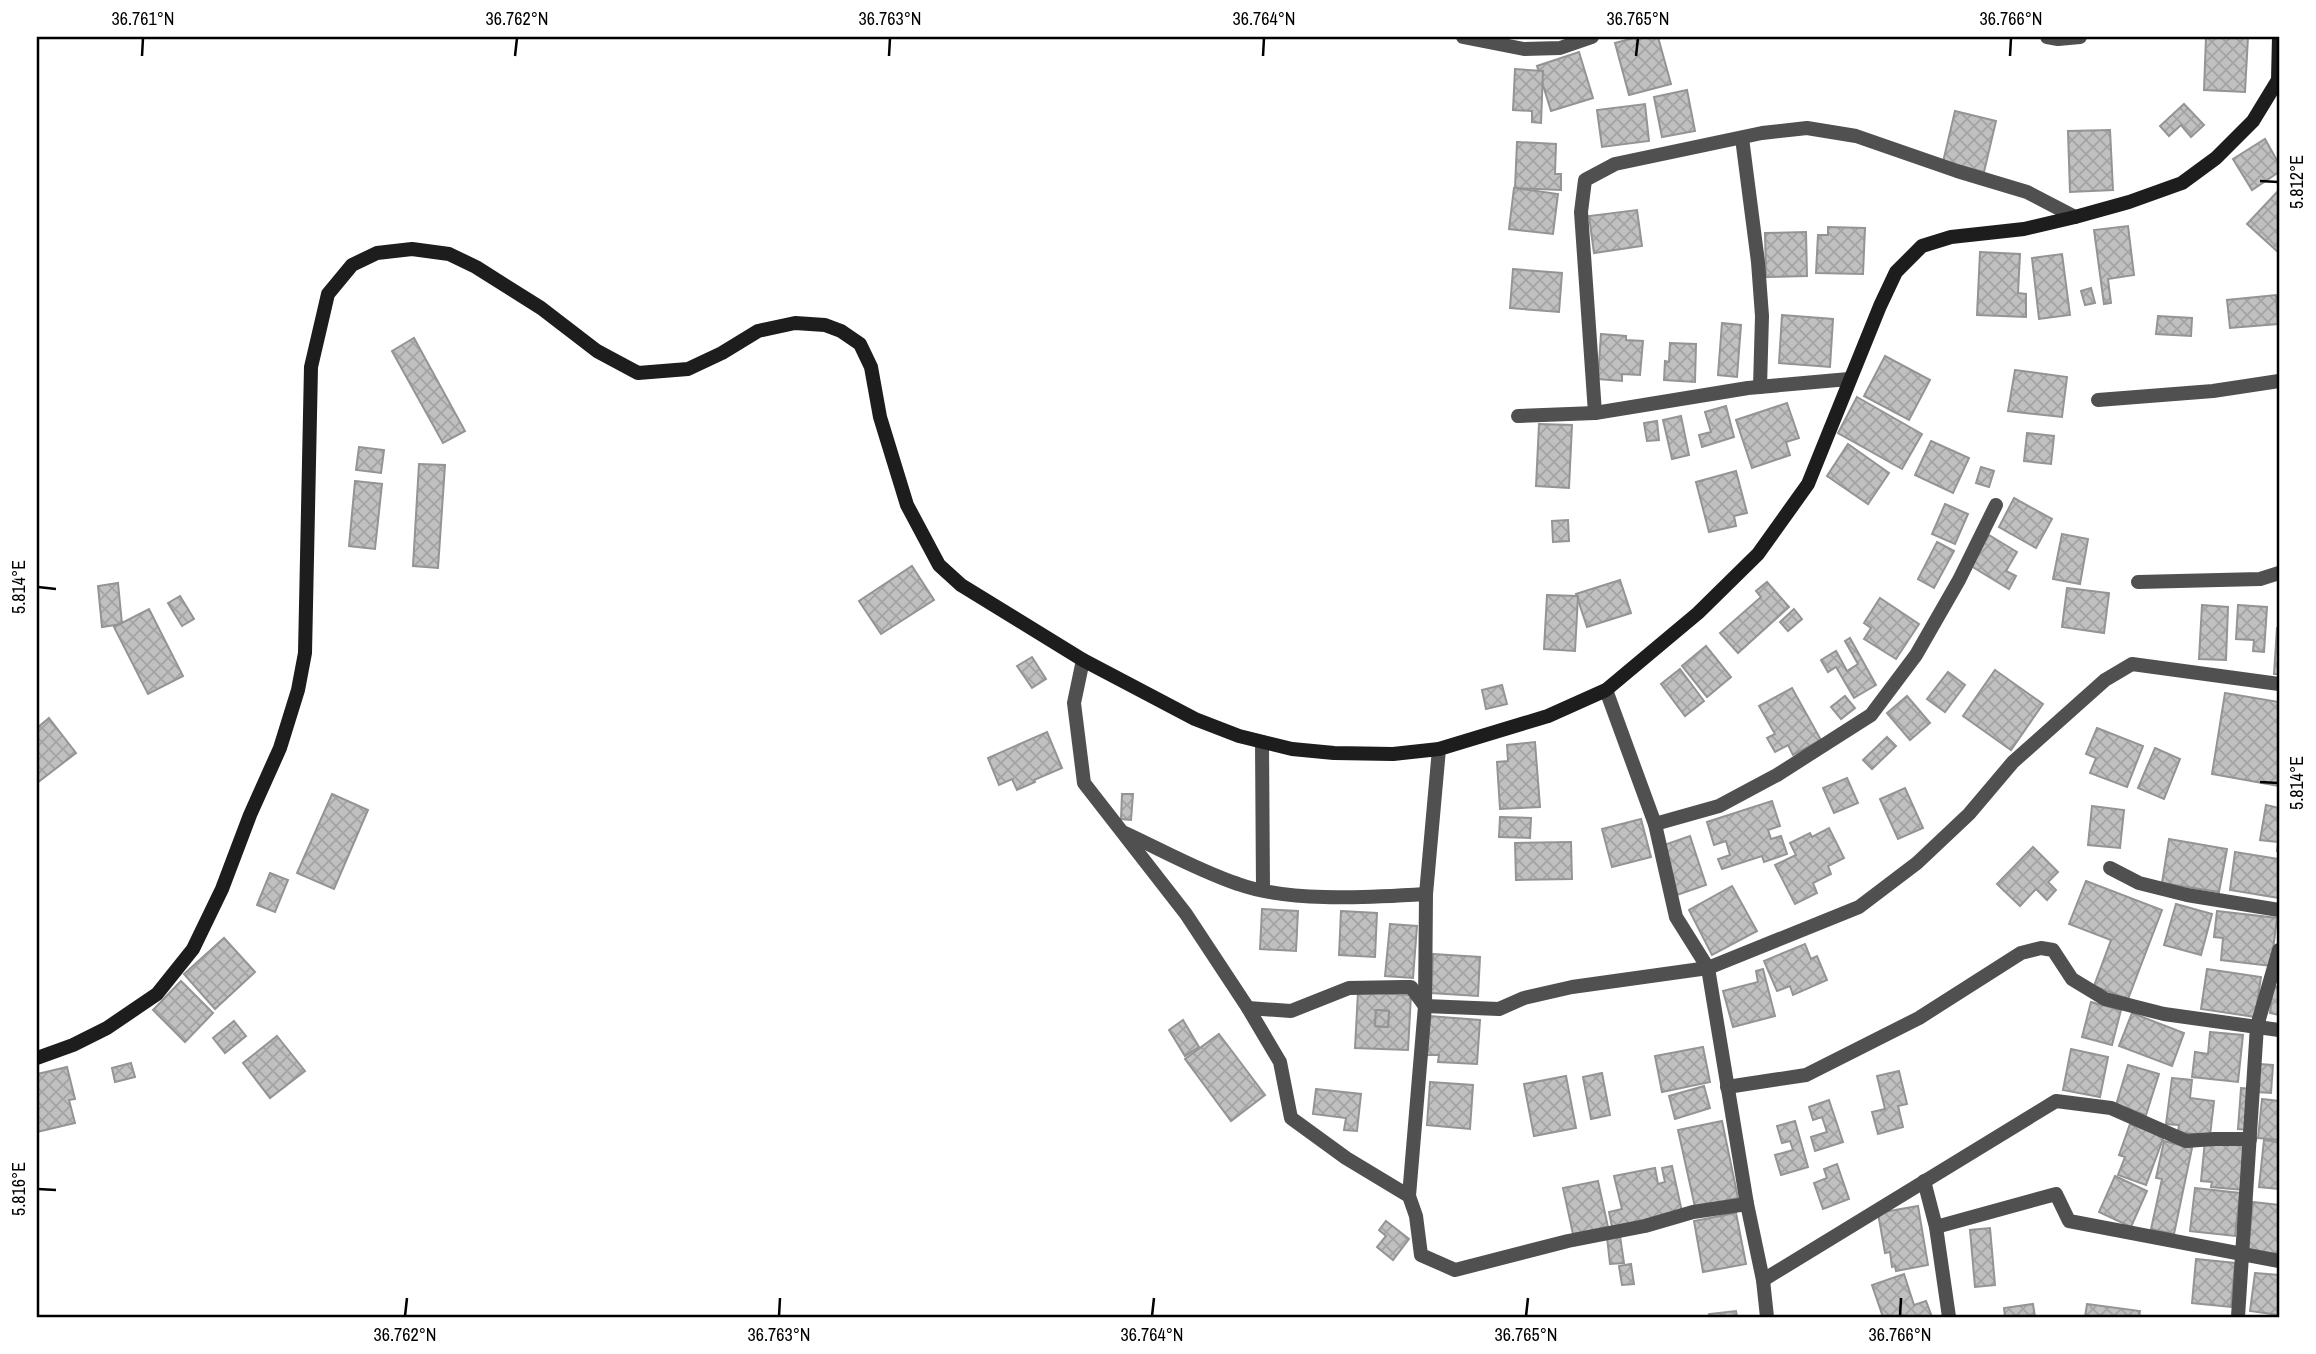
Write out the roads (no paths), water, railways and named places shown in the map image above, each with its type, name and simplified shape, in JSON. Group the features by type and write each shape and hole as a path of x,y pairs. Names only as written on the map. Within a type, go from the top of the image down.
{"main road":[{"path":"37,1058 73,1045 107,1028 157,993 193,950 222,889 250,815 280,748 298,690 305,653 311,367 325,305 328,293 352,265 377,253 412,249 449,254 476,267 541,308 597,351 638,373 688,369 722,353 758,331 795,323 825,325 841,331 860,344 871,367 880,417 907,505 939,565 961,585 1083,660 1195,719 1239,736 1292,749 1334,753 1393,754 1439,749 1548,716 1606,690 1698,613 1758,554 1808,484 1849,379 1896,272 1922,246 1951,237 2024,229 2075,217 2182,183 2216,158 2253,121 2278,80 2279,37"}],"street":[{"path":"1463,37 1524,49 1560,48 1592,37"},
{"path":"2047,37 2080,37"},
{"path":"1595,413 1581,212 1585,180 1615,164 1742,138 1807,128 1856,136 2027,192 2075,217"},
{"path":"1742,138 1762,316 1760,387"},
{"path":"1518,416 1595,413 1760,387 1849,379"},
{"path":"2098,400 2213,391 2279,381"},
{"path":"1655,824 1719,806 1777,775 1871,715 1916,655 1959,580 1996,505"},
{"path":"2138,582 2260,579 2279,573"},
{"path":"1083,660 1074,703 1084,783 1186,914 1248,1008 1280,1062 1291,1118 1346,1158 1409,1196"},
{"path":"1248,1008 1291,1011 1349,988 1404,986 1410,987 1415,997 1425,1006 1499,1009 1524,998 1572,987 1708,968 1859,907 1917,863 1969,814 2013,762 2105,680 2132,664 2279,684"},
{"path":"1606,690 1655,824 1676,917 1708,968 1747,1205 1763,1280 1767,1317"},
{"path":"1262,742 1263,889"},
{"path":"1439,749 1426,894 1425,1006 1409,1196 1416,1216 1421,1255 1455,1270 1693,1212 1747,1205"},
{"path":"1120,831 1239,885 1326,896 1426,894"},
{"path":"2110,868 2139,883 2175,892 2279,910"},
{"path":"1727,1087 1806,1075 1919,1017 2021,953 2041,948 2053,950 2072,979 2105,999 2164,1014 2279,1030"},
{"path":"2238,1317 2257,1026 2279,950"},
{"path":"1763,1280 2056,1101 2111,1108 2186,1141 2250,1139"},
{"path":"1924,1181 1936,1227 1949,1317"},
{"path":"1936,1227 2056,1194 2069,1221 2279,1261"}]}
